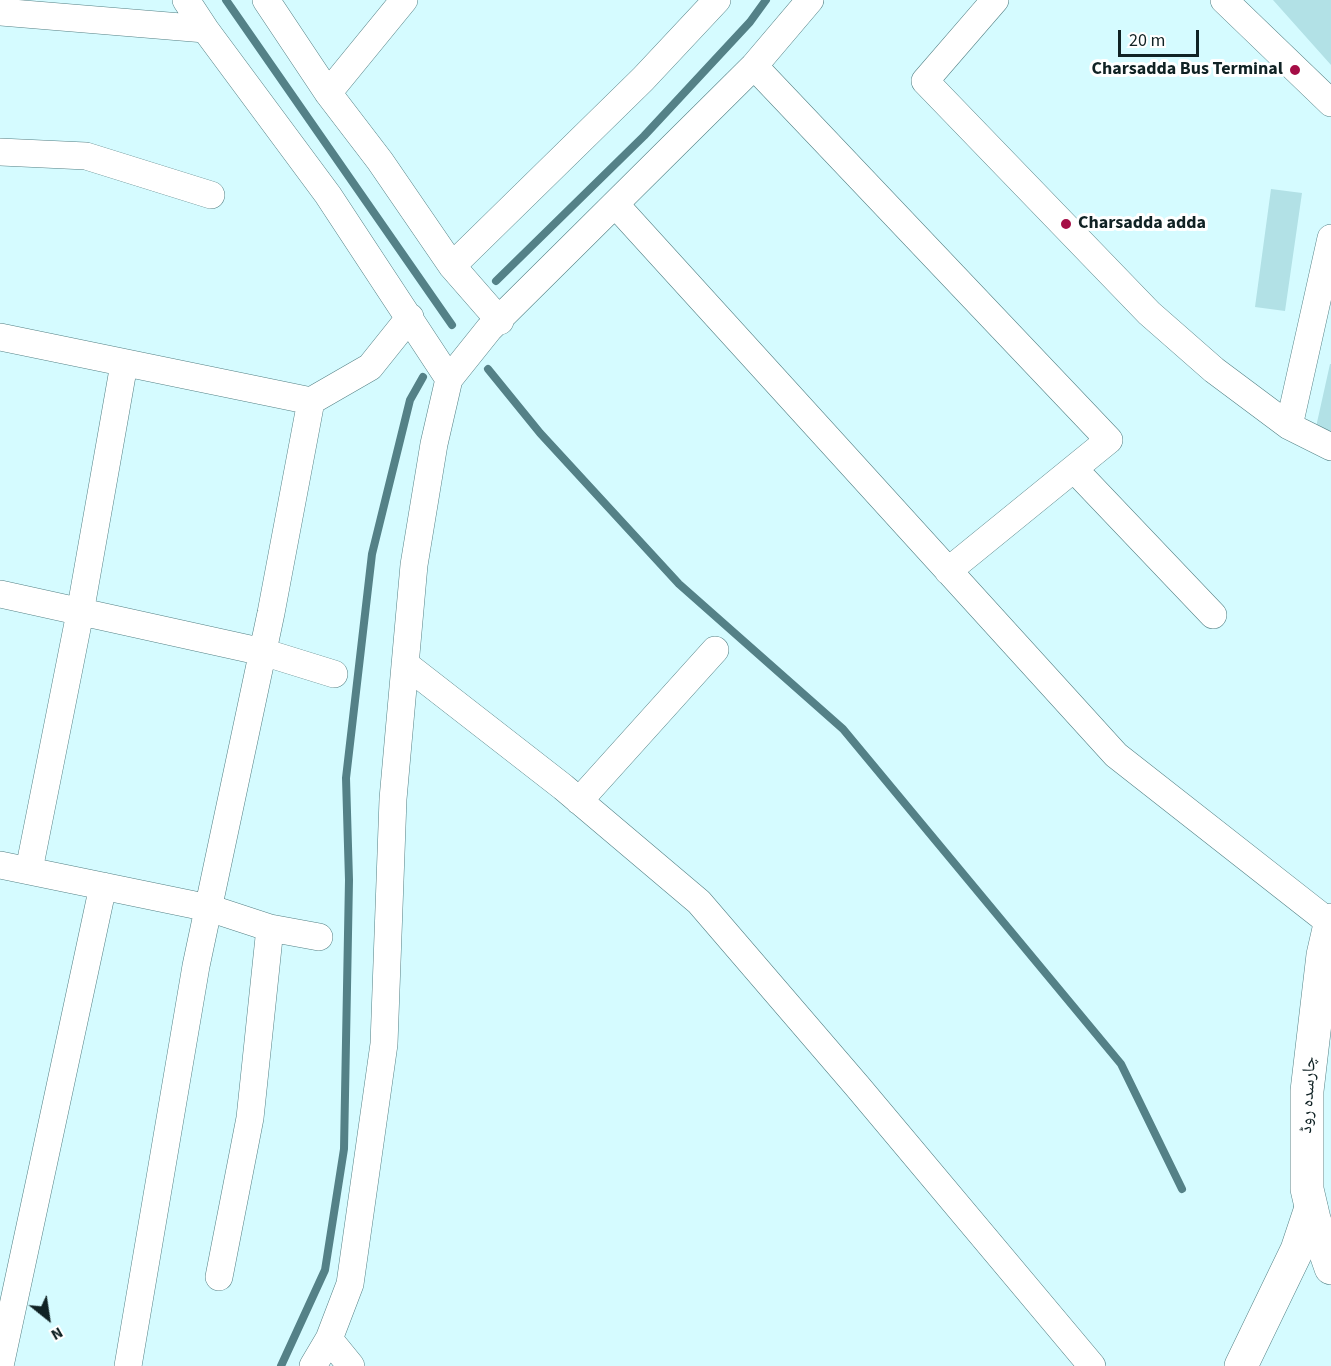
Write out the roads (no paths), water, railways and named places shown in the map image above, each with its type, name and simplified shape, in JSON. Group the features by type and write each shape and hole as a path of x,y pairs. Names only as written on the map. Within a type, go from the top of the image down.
{"main road":[{"name":"چارسدہ روڈ","path":"1331,921 1323,955 1307,1091 1307,1189 1331,1268"},
{"path":"1241,1366 1297,1250 1311,1208"}],"street":[{"path":"186,0 205,30 328,195 449,379"},
{"path":"266,0 328,93 380,160 452,266 500,321"},
{"path":"328,93 404,0"},
{"path":"452,266 643,79 717,0"},
{"path":"313,1366 329,1339 350,1284 384,1044 393,800 414,566 434,444 449,379 489,329 500,321 519,298 754,66 810,0"},
{"path":"995,0 925,81 1149,313 1214,370 1289,426 1331,447"},
{"path":"1224,0 1331,104"},
{"path":"0,12 205,30"},
{"path":"754,66 1109,440 948,571"},
{"path":"0,152 86,156 210,195"},
{"path":"615,204 1116,755 1331,921"},
{"path":"1289,426 1331,238"},
{"path":"0,337 311,401 370,367 410,317"},
{"path":"29,870 80,613 124,364"},
{"path":"128,1366 194,978 263,652 311,401"},
{"path":"1074,469 1213,615"},
{"path":"0,594 263,652 334,674"},
{"path":"579,801 715,650"},
{"path":"405,664 579,801 699,902 881,1114 1092,1366"},
{"path":"0,865 209,908 270,928 319,937"},
{"path":"0,1366 103,886"},
{"path":"219,1277 250,1118 270,928"},
{"path":"329,1339 351,1366"}],"waterway":[{"path":"226,0 452,325"},
{"path":"496,281 644,136 750,22 766,0"},
{"path":"488,369 540,433 679,584 843,729 1121,1064 1182,1189"},
{"path":"281,1366 325,1270 344,1149 349,880 346,778 372,554 410,400 423,377"}],"place":[{"name":"Charsadda Bus Terminal","path":"1295,70"},
{"name":"Charsadda adda","path":"1066,224"}]}
